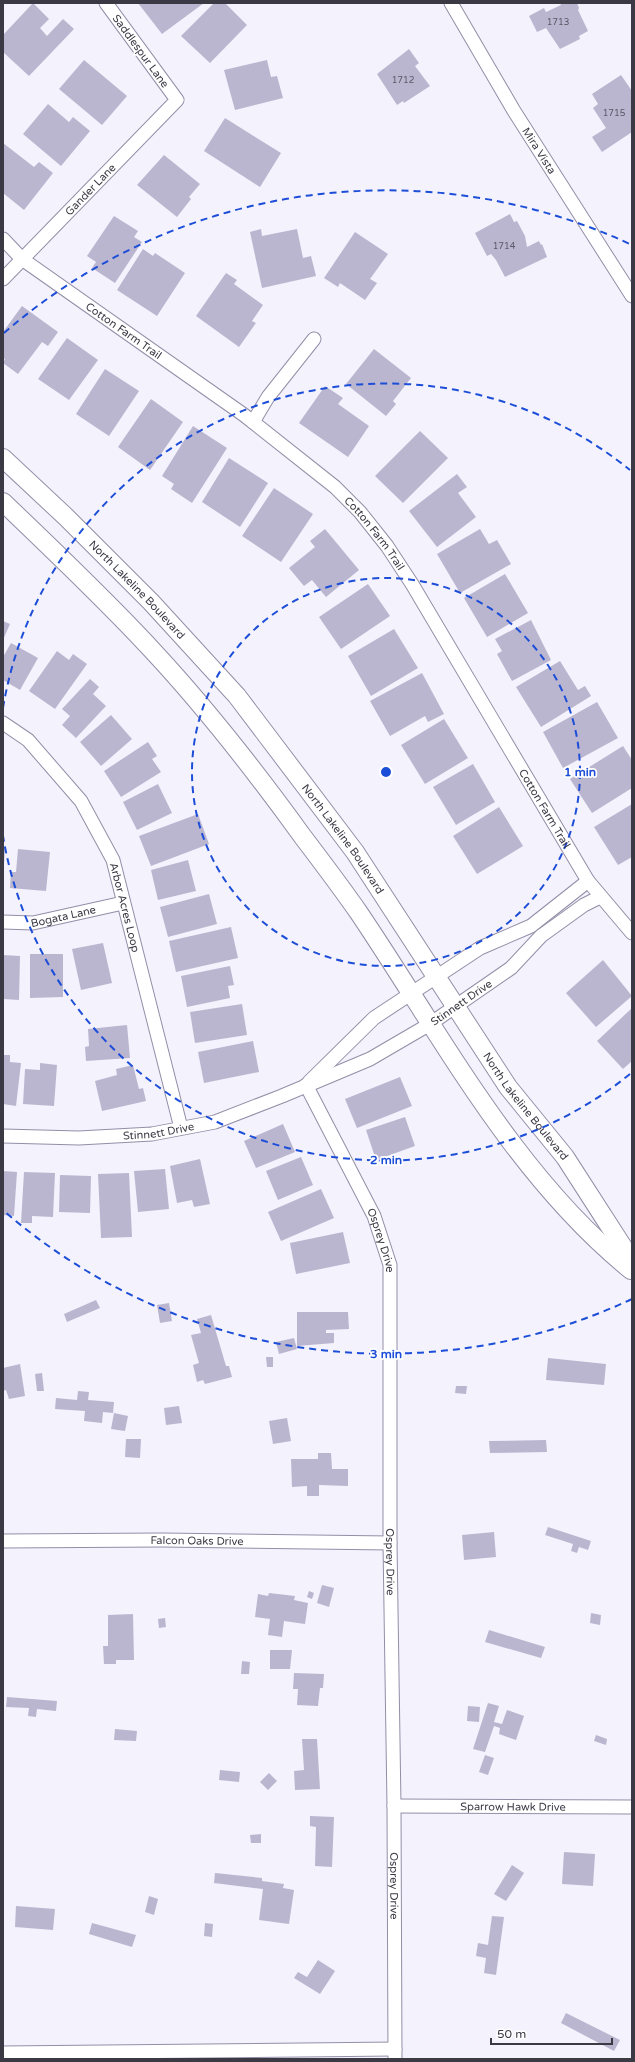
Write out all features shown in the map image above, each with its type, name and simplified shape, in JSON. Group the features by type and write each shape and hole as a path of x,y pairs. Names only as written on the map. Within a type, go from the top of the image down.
{"main road":[{"name":"North Lakeline Boulevard","path":"3,458 66,517 151,602 237,696 355,852 508,1086 565,1157 632,1261"},
{"path":"3,502 90,586 152,650 207,711 255,771 359,912 430,1024 521,1155 562,1204 613,1255 632,1270"}],"street":[{"name":"Saddlespur Lane","path":"106,3 177,100"},
{"name":"Mira Vista","path":"451,3 514,111 632,296"},
{"name":"Gander Lane","path":"3,279 177,100"},
{"name":"Cotton Farm Trail","path":"3,239 22,259 253,422 335,487 360,512 387,546 412,584 588,881 632,933"},
{"path":"253,422 268,397 314,339"},
{"name":"Arbor Acres Loop","path":"3,724 28,740 81,801 113,860 180,1128"},
{"name":"Stinnett Drive","path":"306,1084 374,1018 411,994 436,975 480,948 531,926 588,881"},
{"name":"Stinnett Drive","path":"3,1136 79,1138 152,1134 215,1122 370,1059 430,1024 511,968 541,936 584,905 600,896"},
{"name":"Bogata Lane","path":"3,922 33,923 123,902"},
{"name":"Osprey Drive","path":"306,1084 374,1216 390,1265 390,1543 394,1806 395,2054"},
{"name":"Falcon Oaks Drive","path":"3,1541 162,1540 390,1543"},
{"name":"Sparrow Hawk Drive","path":"394,1806 632,1806"},
{"path":"3,2053 395,2054"}],"building":[{"path":"33,3 49,19 40,28 47,36 63,19 74,29 29,76 3,52 3,35"},
{"path":"138,3 204,3 162,34"},
{"path":"214,3 225,3 247,25 210,63 181,36"},
{"path":"560,3 577,3 579,8 578,10 588,31 579,36 580,39 560,49 546,28 537,32 529,16 544,8 546,12 561,5"},
{"path":"409,49 419,63 415,66 430,86 404,103 403,101 397,105 377,74"},
{"path":"84,60 127,96 102,125 59,89"},
{"path":"267,60 271,77 277,76 283,98 235,110 224,70"},
{"path":"621,75 632,91 632,132 602,152 592,137 606,128 593,108 598,104 592,94"},
{"path":"48,104 69,122 73,117 90,131 61,166 23,134"},
{"path":"225,118 281,153 260,187 204,151"},
{"path":"3,143 34,167 39,162 53,173 24,210 3,193"},
{"path":"164,155 200,184 189,197 191,199 177,217 137,185"},
{"path":"510,214 514,222 517,221 525,236 527,247 539,241 541,245 542,244 547,257 505,277 491,254 487,256 475,233"},
{"path":"114,216 138,231 134,237 142,242 115,283 92,268 96,262 87,256"},
{"path":"261,229 262,236 297,229 303,258 311,256 316,276 262,288 250,232"},
{"path":"355,232 388,254 370,279 377,283 365,300 340,283 338,287 324,278"},
{"path":"143,249 153,256 155,253 185,273 157,316 117,290"},
{"path":"226,273 237,280 234,284 263,305 252,321 256,323 239,347 196,316"},
{"path":"22,306 58,332 48,346 42,342 18,374 3,363 5,359 3,358 3,332"},
{"path":"67,338 98,360 69,400 38,379"},
{"path":"374,349 411,378 393,401 396,404 386,416 346,384"},
{"path":"105,369 139,391 109,436 76,414"},
{"path":"325,386 343,398 338,404 369,426 348,457 299,423"},
{"path":"151,399 183,422 150,470 118,447"},
{"path":"193,426 227,448 192,503 171,489 174,484 162,476"},
{"path":"420,431 448,458 403,503 375,476"},
{"path":"229,458 268,483 240,527 202,502"},
{"path":"457,474 467,487 458,493 476,517 437,547 409,511"},
{"path":"274,488 313,514 281,562 242,536"},
{"path":"325,529 359,570 326,597 312,580 304,586 289,568 315,547 310,541"},
{"path":"480,529 489,544 497,540 511,564 460,593 437,554"},
{"path":"505,574 528,613 487,637 464,598"},
{"path":"368,584 390,616 341,649 319,617"},
{"path":"531,620 551,660 512,681 497,654 502,651 495,639"},
{"path":"3,621 10,624 3,640"},
{"path":"394,629 418,668 371,696 348,656"},
{"path":"11,643 38,658 20,690 3,680 3,657"},
{"path":"57,651 69,660 73,654 87,664 55,709 29,691"},
{"path":"560,661 578,690 585,686 591,696 541,727 516,687"},
{"path":"422,673 444,714 428,722 425,716 390,736 370,701"},
{"path":"90,679 99,687 93,694 106,706 76,738 62,725 70,716 62,709"},
{"path":"597,702 618,738 563,768 543,732"},
{"path":"111,715 132,739 101,766 80,742"},
{"path":"444,719 468,758 425,784 401,745"},
{"path":"148,742 157,756 152,759 161,772 121,797 104,771"},
{"path":"623,746 632,760 632,788 592,813 570,779"},
{"path":"473,764 495,802 456,825 433,787"},
{"path":"158,784 172,813 137,830 123,802"},
{"path":"632,804 632,857 618,865 594,827"},
{"path":"499,807 523,846 477,874 453,836"},
{"path":"198,814 209,844 151,866 139,836"},
{"path":"3,848 5,848 4,864 3,864"},
{"path":"18,849 50,852 46,891 10,888 11,872 16,872"},
{"path":"188,860 196,891 158,900 151,870"},
{"path":"209,894 217,924 168,937 160,907"},
{"path":"231,927 238,958 176,972 169,941"},
{"path":"103,943 112,983 81,990 72,949"},
{"path":"30,954 63,954 63,997 30,998"},
{"path":"3,955 20,956 19,1000 3,999"},
{"path":"603,960 632,996 596,1027 566,993"},
{"path":"230,966 234,985 228,986 230,998 187,1007 181,976"},
{"path":"242,1004 247,1035 195,1043 190,1012"},
{"path":"632,1008 632,1061 623,1069 597,1041"},
{"path":"127,1025 130,1058 86,1061 85,1047 89,1046 88,1029"},
{"path":"253,1041 259,1072 204,1083 198,1052"},
{"path":"3,1055 10,1055 10,1062 21,1063 16,1106 3,1104"},
{"path":"40,1063 57,1065 54,1106 23,1104 25,1069 40,1070"},
{"path":"133,1065 139,1089 143,1088 146,1101 102,1111 95,1081 117,1075 116,1069"},
{"path":"400,1077 412,1106 357,1128 345,1099"},
{"path":"405,1117 415,1146 376,1160 366,1130"},
{"path":"283,1124 295,1152 256,1168 244,1141"},
{"path":"301,1157 313,1185 278,1200 266,1171"},
{"path":"200,1159 210,1204 194,1207 192,1200 177,1203 170,1166"},
{"path":"165,1169 169,1209 138,1212 134,1171"},
{"path":"3,1171 17,1172 14,1216 3,1215"},
{"path":"24,1172 55,1173 53,1217 32,1216 32,1223 21,1223"},
{"path":"129,1173 132,1237 101,1238 98,1174"},
{"path":"60,1175 91,1176 90,1213 59,1212"},
{"path":"321,1189 334,1218 281,1241 268,1212"},
{"path":"343,1232 350,1263 296,1274 290,1243"},
{"path":"96,1300 100,1308 67,1322 64,1314"},
{"path":"169,1303 172,1321 160,1323 157,1305"},
{"path":"297,1312 348,1312 349,1329 326,1330 326,1333 334,1333 334,1343 297,1346"},
{"path":"211,1315 226,1366 229,1366 232,1377 205,1384 203,1380 197,1382 193,1365 199,1363 191,1335 201,1333 197,1319"},
{"path":"294,1338 297,1349 279,1354 276,1342"},
{"path":"266,1357 273,1357 273,1367 267,1367"},
{"path":"548,1358 606,1364 604,1385 546,1380"},
{"path":"20,1364 25,1396 9,1399 6,1390 3,1391 3,1368"},
{"path":"42,1373 44,1391 37,1391 35,1374"},
{"path":"456,1386 467,1386 466,1394 455,1393"},
{"path":"78,1391 89,1392 88,1400 114,1402 113,1413 103,1412 102,1423 84,1421 85,1411 55,1409 56,1398 77,1400"},
{"path":"179,1406 182,1423 166,1425 164,1408"},
{"path":"114,1413 128,1416 125,1431 111,1429"},
{"path":"287,1418 291,1441 273,1444 269,1421"},
{"path":"126,1439 141,1439 140,1458 125,1457"},
{"path":"546,1440 547,1452 490,1453 489,1441"},
{"path":"318,1453 331,1453 332,1469 348,1469 348,1486 319,1485 319,1496 307,1496 307,1486 292,1487 291,1459 318,1459"},
{"path":"548,1527 591,1541 588,1550 579,1547 577,1553 571,1551 573,1544 545,1535"},
{"path":"494,1532 496,1557 464,1560 462,1535"},
{"path":"322,1585 334,1588 329,1607 317,1603"},
{"path":"309,1591 314,1593 312,1599 307,1597"},
{"path":"269,1593 295,1596 294,1600 308,1603 305,1624 284,1621 282,1637 268,1635 270,1619 255,1617 258,1594 268,1596"},
{"path":"591,1613 601,1615 600,1625 590,1623"},
{"path":"133,1614 134,1660 116,1660 116,1664 104,1664 103,1646 108,1646 108,1615"},
{"path":"165,1618 166,1627 159,1628 158,1619"},
{"path":"489,1630 545,1647 541,1658 485,1642"},
{"path":"270,1650 292,1650 290,1669 270,1669"},
{"path":"242,1661 250,1662 249,1674 241,1674"},
{"path":"294,1673 324,1674 323,1688 320,1688 318,1706 297,1705 298,1689 293,1689"},
{"path":"7,1697 57,1701 56,1711 37,1709 36,1717 28,1716 29,1708 6,1707"},
{"path":"488,1703 499,1706 494,1722 502,1724 507,1710 524,1716 516,1740 499,1734 500,1728 494,1726 485,1752 473,1749"},
{"path":"468,1706 480,1707 479,1722 467,1721"},
{"path":"115,1729 137,1731 136,1741 114,1740"},
{"path":"596,1735 607,1739 606,1745 594,1741"},
{"path":"302,1739 317,1739 320,1789 295,1790 294,1771 304,1770"},
{"path":"485,1755 494,1758 488,1775 479,1772"},
{"path":"220,1770 240,1772 239,1782 219,1780"},
{"path":"269,1773 277,1781 268,1790 260,1782"},
{"path":"310,1816 334,1817 332,1867 315,1866 316,1827 310,1826"},
{"path":"261,1834 261,1843 251,1843 250,1835"},
{"path":"564,1852 595,1854 593,1886 562,1884"},
{"path":"512,1865 524,1873 506,1901 494,1894"},
{"path":"215,1873 262,1878 262,1881 284,1884 283,1888 294,1890 289,1924 259,1920 263,1889 214,1883"},
{"path":"149,1896 158,1899 154,1915 145,1912"},
{"path":"16,1906 55,1909 53,1930 15,1927"},
{"path":"492,1916 504,1917 496,1975 484,1973 486,1958 476,1956 478,1943 488,1945"},
{"path":"92,1923 136,1935 132,1947 89,1934"},
{"path":"205,1923 213,1924 212,1937 204,1936"},
{"path":"318,1960 335,1971 320,1994 294,1978 298,1972 307,1977"},
{"path":"566,2013 620,2040 614,2051 561,2023"}]}
